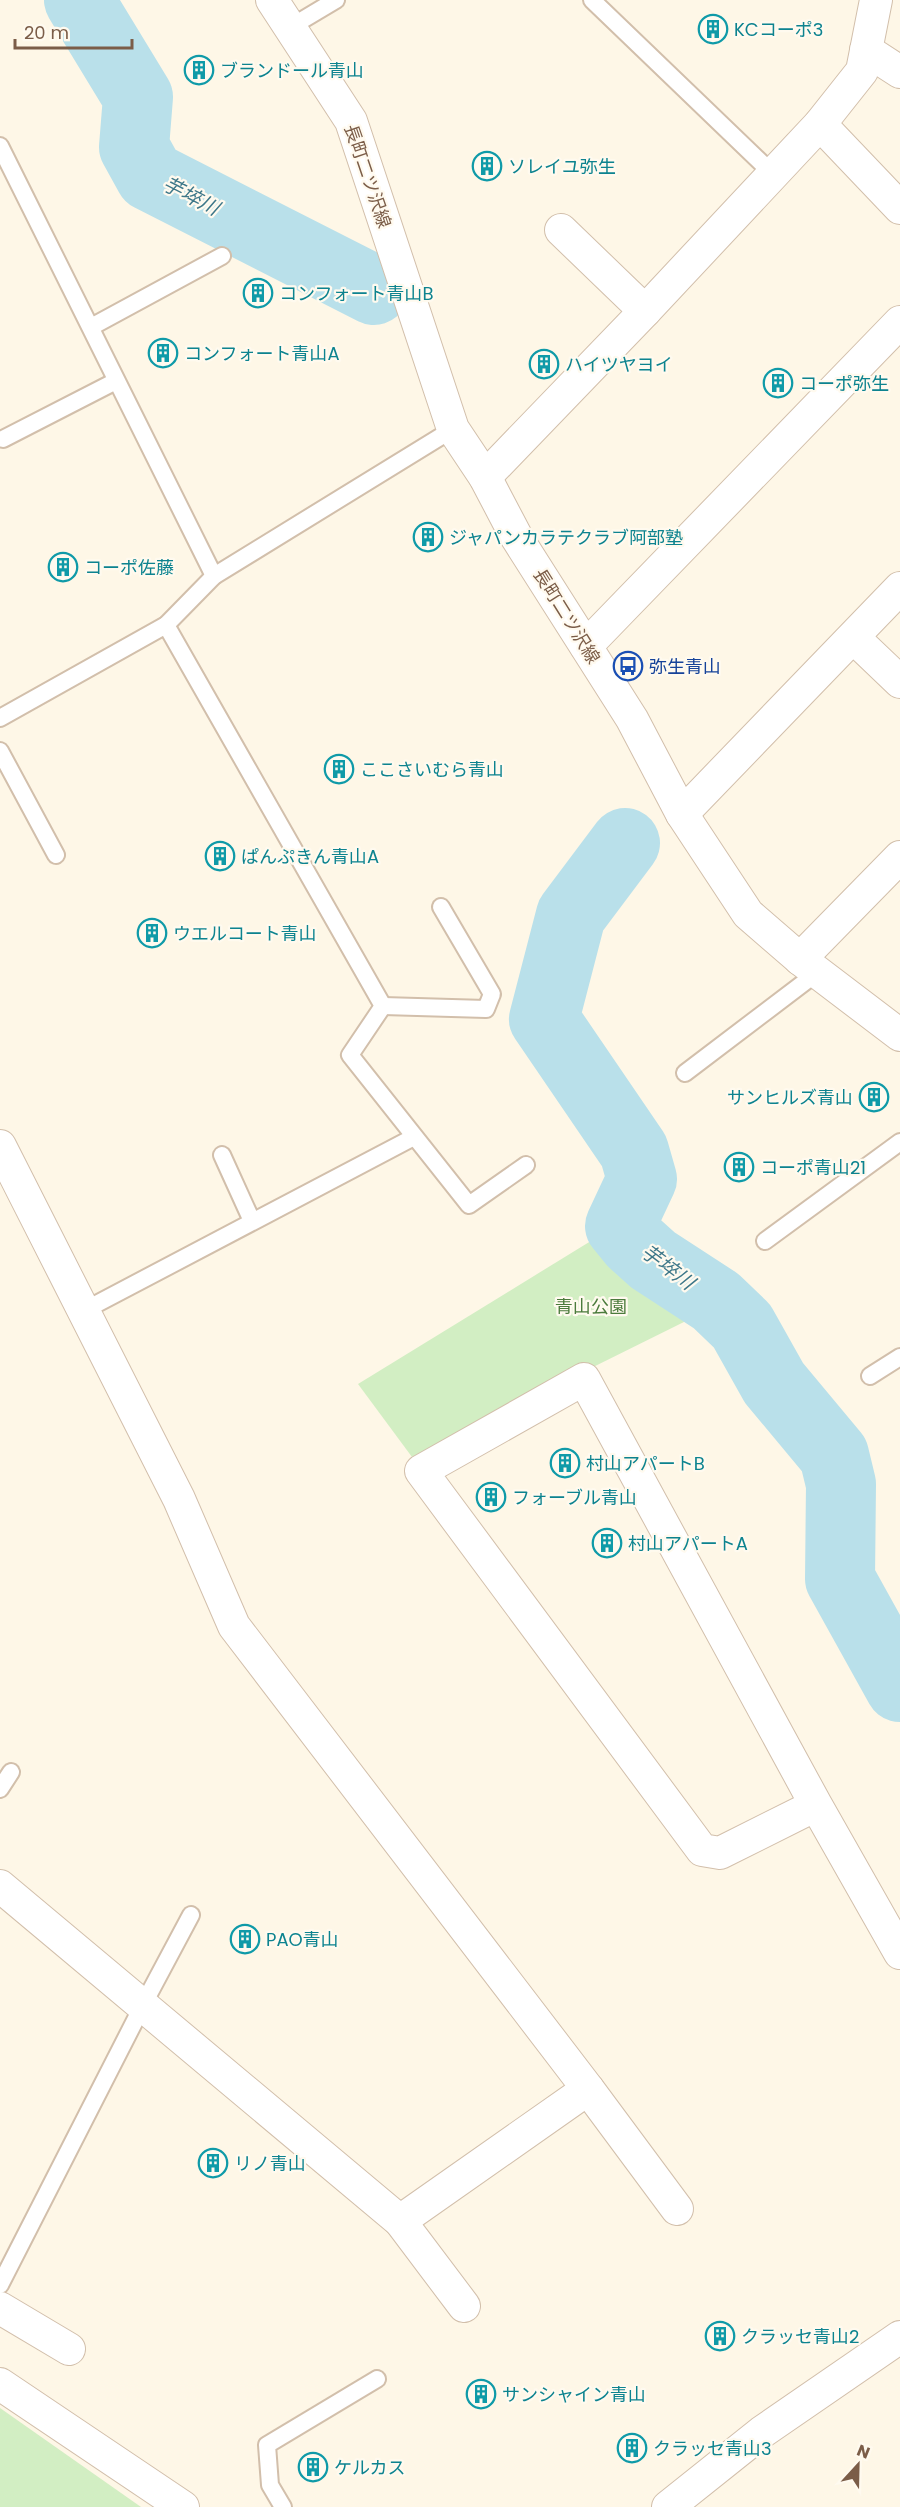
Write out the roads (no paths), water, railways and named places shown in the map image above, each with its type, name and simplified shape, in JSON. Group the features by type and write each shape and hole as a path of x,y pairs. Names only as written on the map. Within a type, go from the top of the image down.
{"street":[{"name":"長町二ツ沢線","path":"272,0 351,121 453,429 485,477 517,538 632,718 682,814 748,914 809,966 900,1035"},
{"path":"485,477 820,124 862,71 876,0"},
{"path":"866,50 900,72"},
{"path":"820,124 900,208"},
{"path":"561,230 645,311"},
{"path":"586,646 900,322"},
{"path":"682,814 900,588"},
{"path":"854,638 900,682"},
{"path":"809,966 900,857"},
{"path":"0,1146 179,1499 234,1626 677,2209"},
{"path":"816,1805 720,1853 702,1850 421,1471 584,1380 816,1805 900,1953"},
{"path":"0,1886 400,2221 464,2306"},
{"path":"400,2221 588,2089"},
{"path":"0,2308 69,2349"},
{"path":"669,2507 762,2432 900,2337"},
{"path":"0,2384 183,2507"}],"lane":[{"path":"289,28 336,0"},
{"path":"592,0 773,174"},
{"path":"0,146 214,576"},
{"path":"91,327 222,256"},
{"path":"3,439 116,381"},
{"path":"0,718 166,626 214,576 453,429"},
{"path":"166,626 382,1006"},
{"path":"0,751 56,855"},
{"path":"382,1006 486,1009 492,994 441,907"},
{"path":"685,1073 809,966"},
{"path":"382,1006 350,1055 469,1205 526,1165"},
{"path":"85,1310 414,1137"},
{"path":"765,1241 900,1142"},
{"path":"222,1155 252,1221"},
{"path":"870,1376 900,1357"},
{"path":"0,1789 10,1772"},
{"path":"0,2285 191,1915"},
{"path":"283,2507 270,2485 267,2445 377,2379"}],"waterway":[{"name":"芋埣川","path":"79,0 138,97 134,147 150,176 374,290"},
{"name":"芋埣川","path":"625,843 571,915 544,1019 634,1151 642,1179 620,1226 633,1242 653,1260 716,1301 742,1326 774,1383 834,1455 841,1484 840,1579 900,1687"}],"place":[{"name":"KCコーポ3","path":"713,29"},
{"name":"ブランドール青山","path":"199,70"},
{"name":"ソレイユ弥生","path":"487,166"},
{"name":"コンフォート青山B","path":"258,293"},
{"name":"コンフォート青山A","path":"163,353"},
{"name":"ハイツヤヨイ","path":"544,364"},
{"name":"コーポ弥生","path":"778,383"},
{"name":"ジャパンカラテクラブ阿部塾","path":"428,537"},
{"name":"コーポ佐藤","path":"63,567"},
{"name":"弥生青山","path":"628,666"},
{"name":"ここさいむら青山","path":"339,769"},
{"name":"ぱんぷきん青山A","path":"220,856"},
{"name":"ウエルコート青山","path":"152,933"},
{"name":"サンヒルズ青山","path":"874,1097"},
{"name":"コーポ青山21","path":"739,1167"},
{"name":"村山アパートB","path":"565,1463"},
{"name":"フォーブル青山","path":"491,1497"},
{"name":"村山アパートA","path":"607,1543"},
{"name":"PAO青山","path":"245,1939"},
{"name":"リノ青山","path":"213,2163"},
{"name":"クラッセ青山2","path":"720,2336"},
{"name":"サンシャイン青山","path":"481,2394"},
{"name":"クラッセ青山3","path":"632,2448"},
{"name":"ケルカス","path":"313,2467"}],"park label":[{"name":"青山公園","path":"591,1306"}]}
